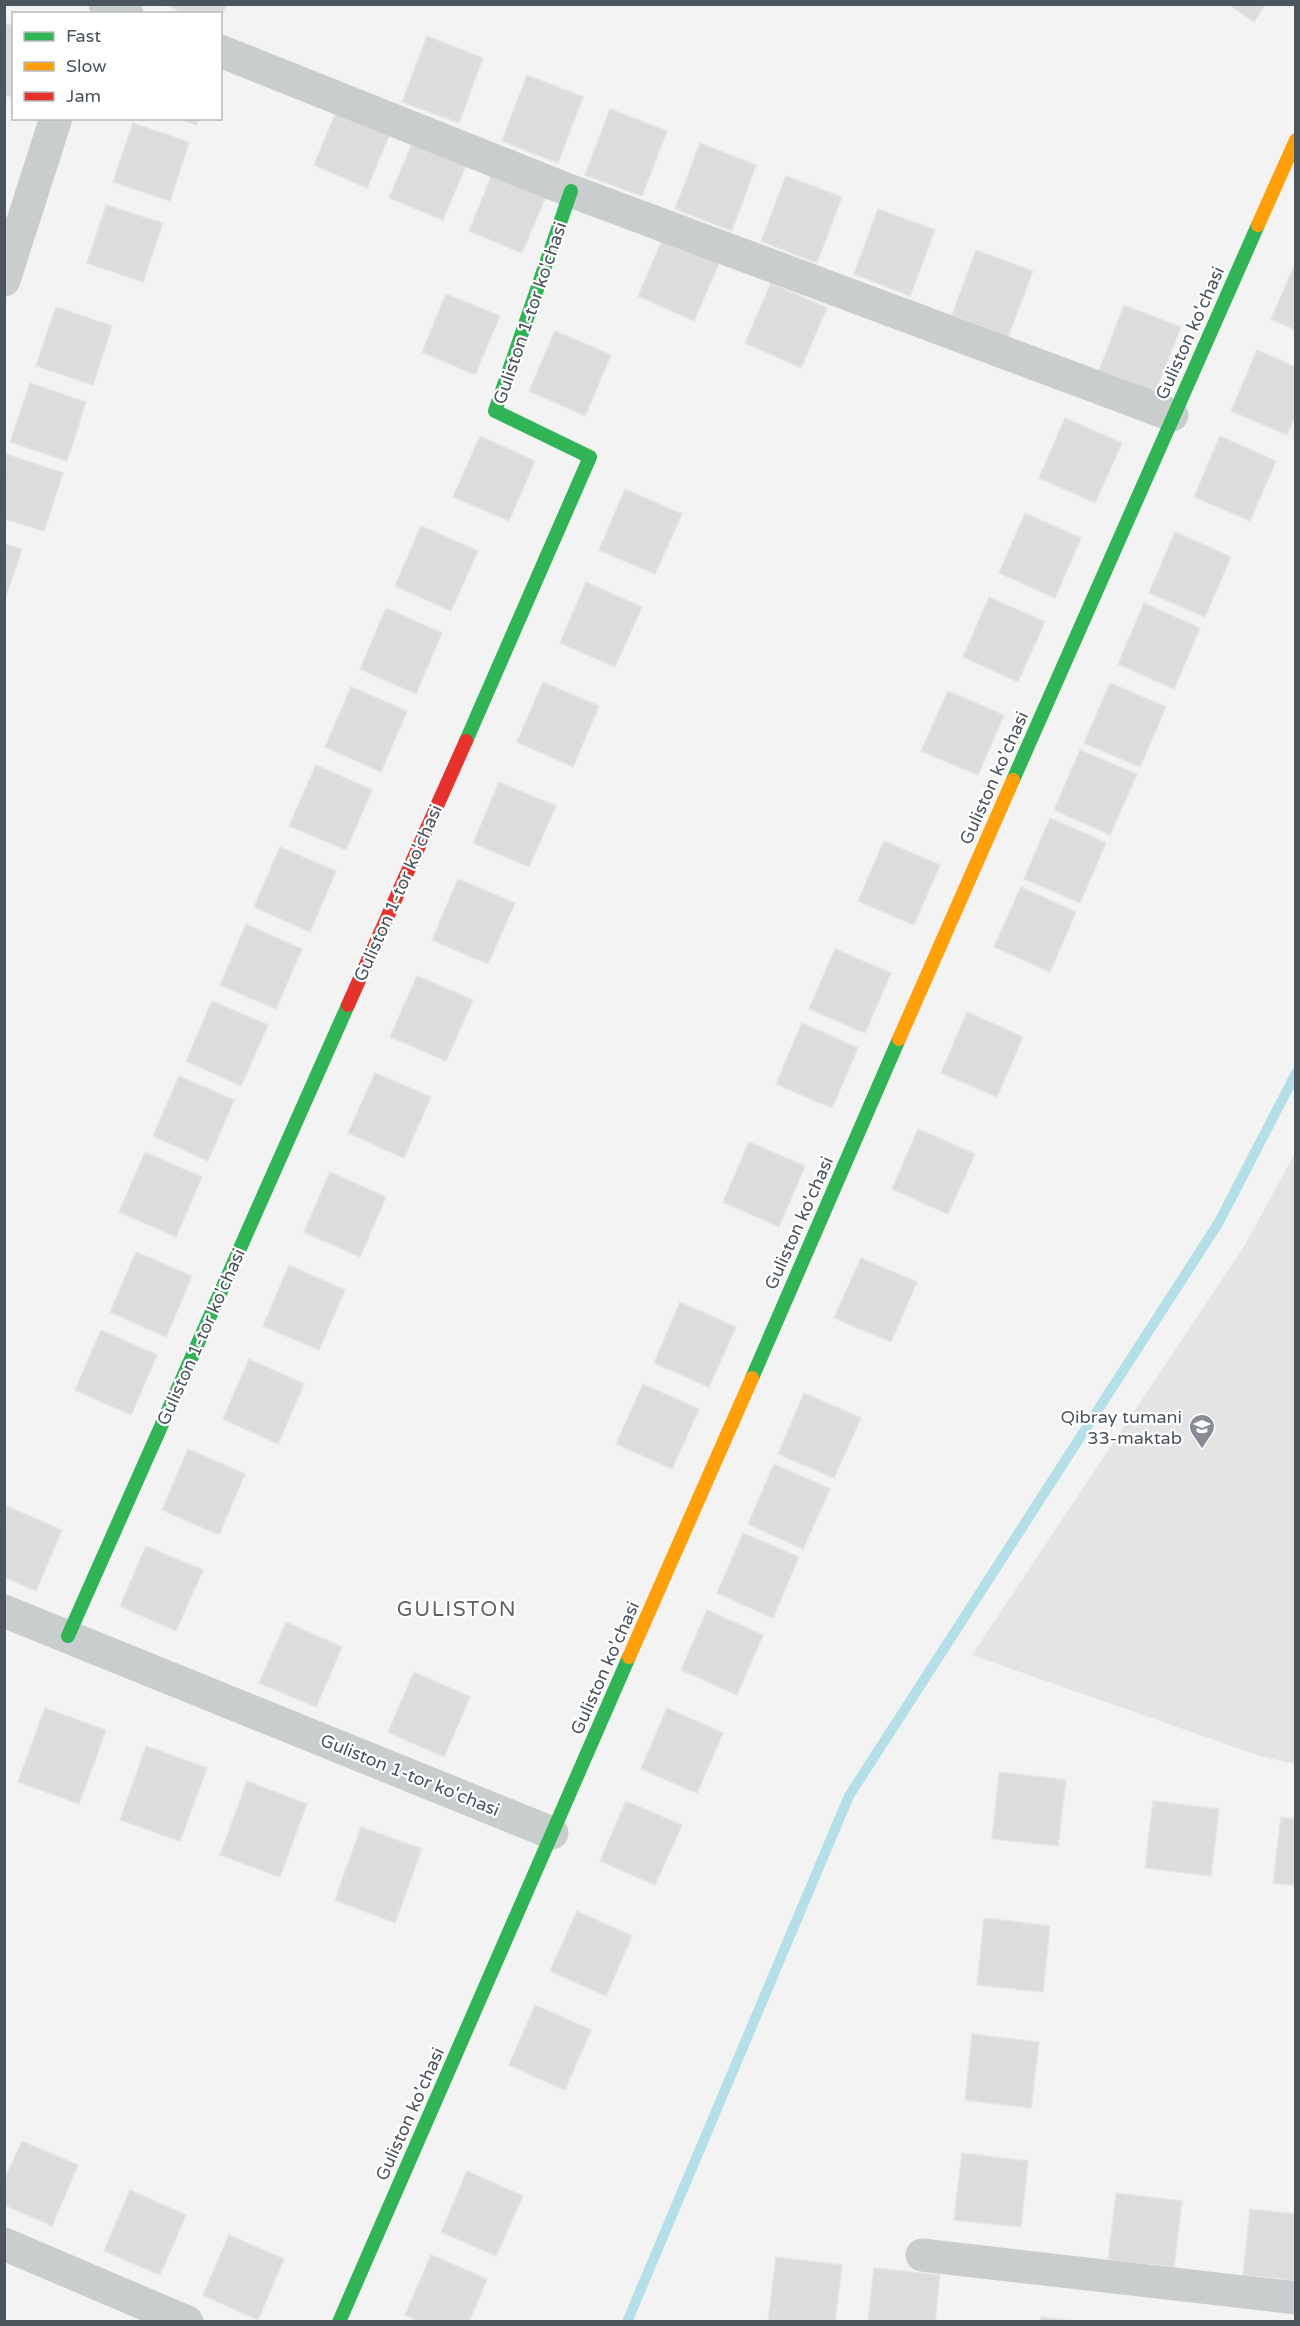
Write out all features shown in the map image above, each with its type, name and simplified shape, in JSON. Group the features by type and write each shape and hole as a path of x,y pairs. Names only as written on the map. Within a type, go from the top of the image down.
{"main road":[{"name":"Guliston ko'chasi","path":"339,2322 1172,416 1296,140"},
{"name":"Guliston 1-tor ko'chasi","path":"68,1636 563,523 590,457 495,411 571,191"}],"street":[{"path":"105,4 123,12"},
{"path":"222,52 571,191 1172,416"},
{"path":"4,280 55,120"},
{"name":"Guliston 1-tor ko'chasi","path":"4,1611 552,1833"},
{"path":"4,2244 187,2322"},
{"path":"922,2255 1296,2298"}],"shaded area":[{"name":"Qibray tumani 33-maktab","path":"1295,1153 1295,1764 1260,1756 972,1655 1245,1245"}],"building":[{"path":"162,4 227,4 222,15 222,12 181,12"},
{"path":"1228,4 1266,4 1254,22"},
{"path":"4,23 12,25 12,97 4,95"},
{"path":"427,36 483,58 459,123 402,102"},
{"path":"527,75 583,97 558,163 502,141"},
{"path":"338,107 392,129 367,188 314,165"},
{"path":"610,109 667,131 642,196 585,175"},
{"path":"182,120 198,120 196,125"},
{"path":"133,123 189,142 170,201 113,182"},
{"path":"414,139 468,161 443,220 389,198"},
{"path":"700,143 756,165 732,231 675,209"},
{"path":"493,172 547,194 522,253 469,231"},
{"path":"786,176 842,197 817,263 761,241"},
{"path":"106,205 163,223 143,282 87,263"},
{"path":"878,209 935,230 910,296 854,274"},
{"path":"664,236 720,261 694,321 638,296"},
{"path":"976,250 1033,271 1008,337 952,315"},
{"path":"1296,262 1296,330 1271,319"},
{"path":"771,283 827,308 801,368 745,343"},
{"path":"446,294 500,316 475,375 422,352"},
{"path":"1124,305 1181,327 1155,392 1099,371"},
{"path":"56,307 112,326 93,385 36,366"},
{"path":"555,331 611,355 585,416 529,391"},
{"path":"1257,350 1296,367 1296,415 1287,435 1231,411"},
{"path":"30,383 86,402 67,461 10,442"},
{"path":"1065,418 1122,443 1095,503 1039,478"},
{"path":"480,436 535,461 509,521 453,497"},
{"path":"1220,436 1276,461 1250,521 1194,497"},
{"path":"6,454 63,473 44,531 4,519"},
{"path":"625,489 682,514 655,574 599,550"},
{"path":"1025,513 1081,538 1055,598 999,573"},
{"path":"421,526 478,551 451,611 395,586"},
{"path":"1175,532 1231,557 1205,617 1149,593"},
{"path":"4,544 22,549 4,602"},
{"path":"586,582 642,607 615,667 560,643"},
{"path":"989,597 1045,622 1018,682 963,657"},
{"path":"1144,603 1200,628 1174,689 1118,664"},
{"path":"386,608 442,633 416,694 360,669"},
{"path":"543,682 599,706 573,767 517,742"},
{"path":"1110,683 1166,707 1140,767 1084,743"},
{"path":"351,687 407,711 381,772 325,747"},
{"path":"948,691 1004,715 978,775 921,751"},
{"path":"1080,750 1137,774 1110,835 1054,810"},
{"path":"316,765 372,790 346,850 289,826"},
{"path":"499,782 556,806 529,867 473,843"},
{"path":"1050,818 1106,843 1080,903 1024,879"},
{"path":"884,841 940,865 914,925 858,901"},
{"path":"280,847 336,871 310,932 254,907"},
{"path":"458,879 515,903 488,964 432,940"},
{"path":"1021,887 1076,912 1050,972 994,947"},
{"path":"246,924 302,949 276,1009 220,985"},
{"path":"835,949 891,973 865,1033 809,1009"},
{"path":"417,976 473,1000 446,1061 390,1037"},
{"path":"212,1001 268,1025 241,1086 186,1061"},
{"path":"967,1012 1023,1037 997,1097 941,1073"},
{"path":"802,1023 858,1048 832,1108 776,1084"},
{"path":"375,1073 431,1097 404,1158 348,1133"},
{"path":"179,1076 234,1100 208,1161 153,1136"},
{"path":"918,1129 975,1154 948,1214 892,1189"},
{"path":"749,1142 805,1166 779,1227 723,1202"},
{"path":"145,1152 202,1177 176,1237 119,1212"},
{"path":"330,1172 386,1197 360,1257 304,1232"},
{"path":"136,1252 192,1276 166,1337 110,1312"},
{"path":"861,1258 917,1282 891,1342 834,1318"},
{"path":"289,1265 345,1290 319,1350 263,1326"},
{"path":"680,1302 736,1327 709,1387 654,1363"},
{"path":"101,1330 157,1355 131,1415 75,1390"},
{"path":"249,1359 304,1384 278,1444 223,1419"},
{"path":"643,1384 699,1409 672,1469 616,1444"},
{"path":"804,1393 861,1418 834,1478 778,1454"},
{"path":"188,1449 245,1474 219,1535 162,1510"},
{"path":"774,1464 830,1489 803,1549 748,1524"},
{"path":"6,1506 62,1530 36,1591 4,1577"},
{"path":"743,1533 799,1557 773,1618 717,1593"},
{"path":"146,1546 203,1570 176,1631 120,1606"},
{"path":"707,1610 763,1635 737,1695 681,1670"},
{"path":"286,1622 342,1647 316,1707 259,1683"},
{"path":"414,1672 470,1697 444,1757 388,1732"},
{"path":"45,1708 106,1730 79,1804 18,1782"},
{"path":"667,1708 723,1733 697,1793 641,1769"},
{"path":"146,1746 207,1768 180,1841 120,1820"},
{"path":"999,1772 1066,1780 1058,1846 992,1839"},
{"path":"247,1781 307,1804 280,1877 220,1855"},
{"path":"626,1801 682,1825 655,1885 600,1861"},
{"path":"1153,1801 1219,1809 1211,1876 1145,1868"},
{"path":"1281,1817 1296,1819 1296,1886 1273,1883"},
{"path":"361,1827 422,1849 395,1923 335,1900"},
{"path":"577,1911 632,1936 606,1996 550,1971"},
{"path":"984,1918 1050,1926 1043,1992 977,1985"},
{"path":"535,2005 591,2030 565,2090 509,2065"},
{"path":"972,2034 1039,2042 1031,2108 965,2100"},
{"path":"22,2141 78,2165 52,2226 4,2205 4,2181"},
{"path":"962,2153 1028,2161 1021,2227 954,2220"},
{"path":"467,2171 523,2196 496,2256 441,2232"},
{"path":"130,2190 186,2215 160,2275 104,2251"},
{"path":"1116,2193 1182,2201 1174,2267 1108,2260"},
{"path":"1250,2209 1296,2214 1296,2281 1243,2275"},
{"path":"229,2235 284,2259 258,2320 203,2295"},
{"path":"431,2255 487,2279 469,2322 420,2322 405,2315"},
{"path":"776,2257 842,2265 835,2322 768,2322"},
{"path":"874,2268 940,2275 935,2322 868,2322"},
{"path":"1041,2317 1082,2322 1041,2322"}],"waterway":[{"path":"627,2322 849,1796 1219,1222 1296,1073"}],"traffic: fast":[{"path":"466,741 590,457 495,411 571,191"},
{"path":"1013,780 1258,225"},
{"path":"68,1636 348,1005"},
{"path":"752,1378 899,1039"},
{"path":"339,2322 629,1657"}],"traffic: slow":[{"path":"1258,225 1296,140"},
{"path":"899,1039 1013,780"},
{"path":"629,1657 752,1378"}],"traffic: jam":[{"path":"348,1005 466,741"}],"place":[{"name":"Qibray tumani 33-maktab","path":"1202,1450"}],"district":[{"name":"GULISTON","path":"457,1609"}]}
